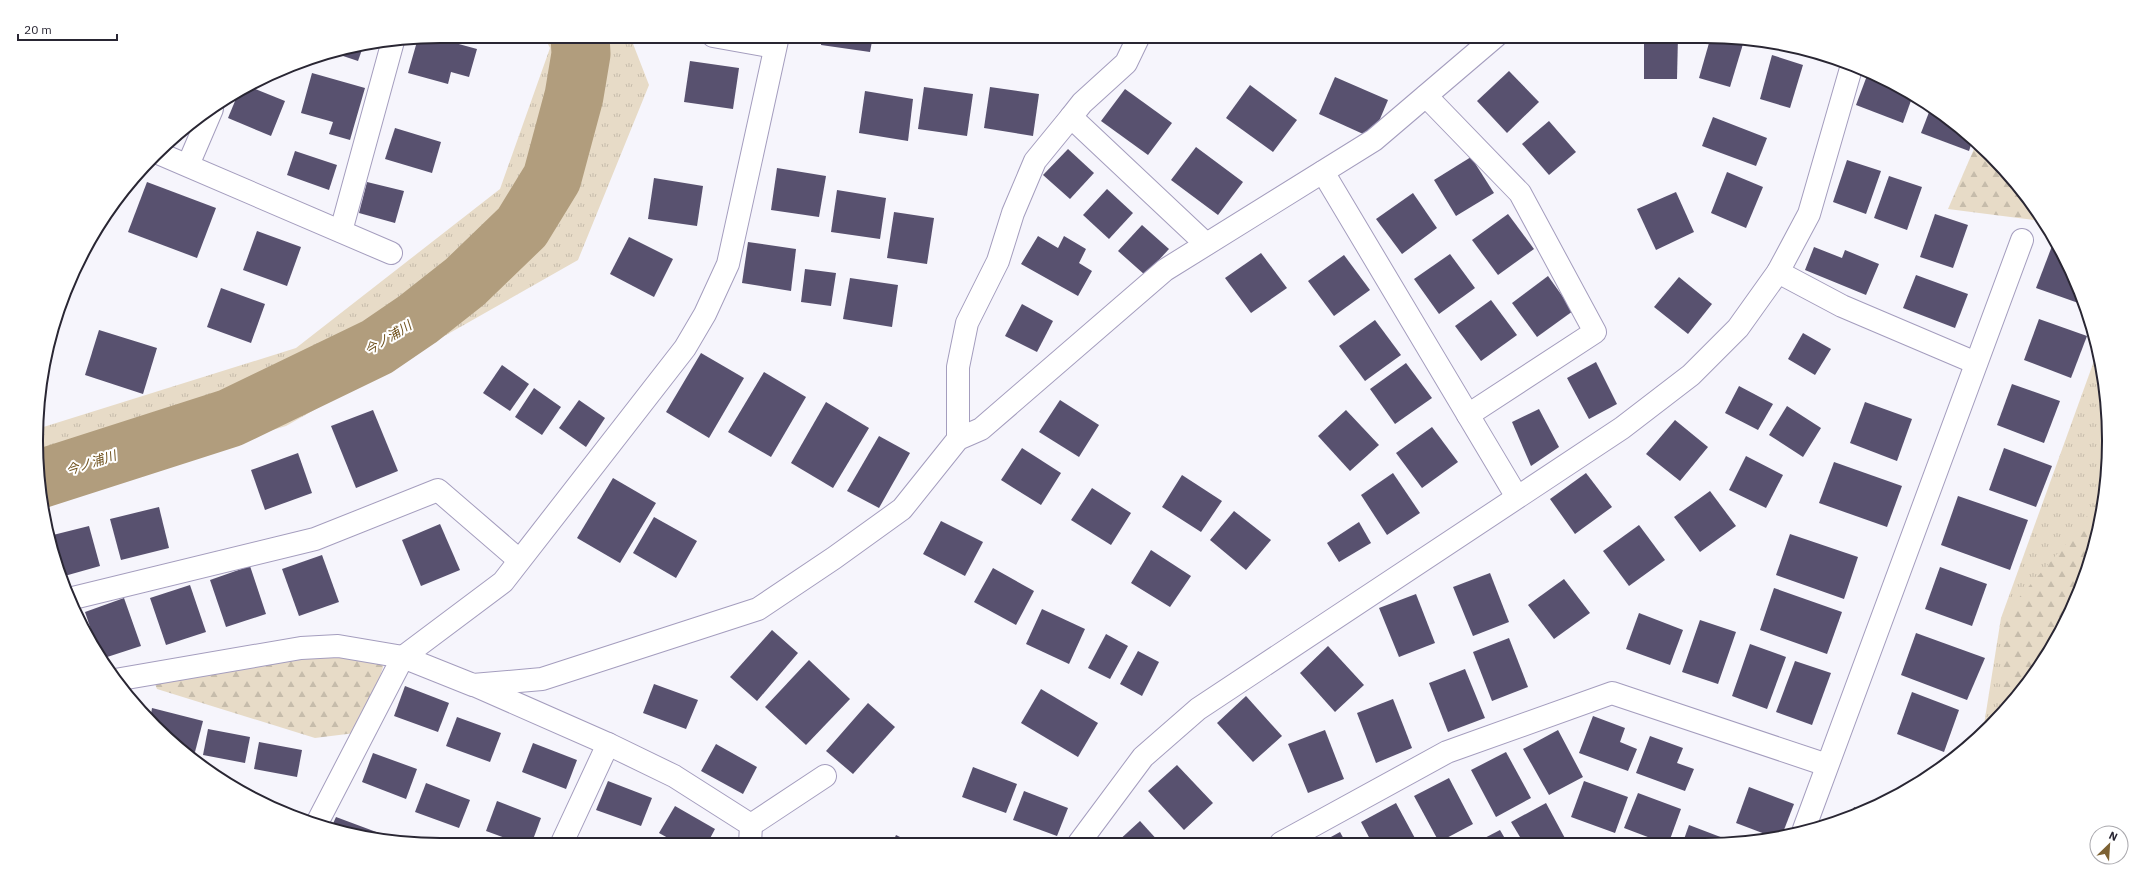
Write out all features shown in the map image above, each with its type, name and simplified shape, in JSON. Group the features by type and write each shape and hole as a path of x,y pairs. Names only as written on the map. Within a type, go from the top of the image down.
{"street":[{"path":"319,819 403,658 503,582 685,348 705,314 728,264 777,43"},
{"path":"958,439 958,367 966,323 998,261 1013,213 1035,161 1082,103 1126,63 1136,43"},
{"path":"473,685 542,679 758,608 834,558 902,509 958,439 981,429 1165,270 1374,140 1488,43"},
{"path":"341,231 392,46"},
{"path":"1082,838 1143,758 1198,709 1622,428 1691,375 1738,328 1778,272 1809,214 1850,71"},
{"path":"1426,96 1520,193 1595,332 1468,415"},
{"path":"1070,117 1206,244"},
{"path":"188,165 208,119"},
{"path":"164,155 391,252"},
{"path":"1323,172 1517,497"},
{"path":"1806,824 2022,240"},
{"path":"1778,272 1842,306 1976,363"},
{"path":"75,597 315,539 438,490 519,560"},
{"path":"123,679 301,648 338,646 403,658 473,685 608,744 674,776 750,835 825,776"},
{"path":"1291,838 1447,752 1612,693 1827,765"},
{"path":"564,838 608,744"}],"green space":[{"path":"548,43 633,43 649,85 578,260 286,426 47,497 44,466 44,427 296,348 500,189 550,48"},
{"path":"1974,148 2003,178 2035,220 1948,209"},
{"path":"2094,362 2099,389 2101,415 2101,466 2099,492 2094,518 2081,568 2072,593 2049,639 2020,682 1984,724 2001,618"},
{"path":"2097,502 2088,543 2072,593 2049,639 2020,682 2000,706 2001,618 2073,536"},
{"path":"387,654 363,732 315,738 157,689 151,674 225,661"}],"building":[{"path":"455,43 477,49 469,77 451,72 448,84 408,73 416,44"},
{"path":"821,43 872,43 870,52 821,45"},
{"path":"1644,43 1678,43 1677,79 1644,79"},
{"path":"1709,43 1743,45 1730,87 1699,78"},
{"path":"361,51 358,61 343,56"},
{"path":"1772,55 1803,65 1790,108 1760,99"},
{"path":"690,61 739,68 733,109 684,102"},
{"path":"1509,71 1539,102 1507,133 1477,101"},
{"path":"312,73 365,88 350,140 329,134 333,122 301,113"},
{"path":"1335,77 1388,100 1372,138 1319,114"},
{"path":"1866,77 1911,101 1903,123 1856,105"},
{"path":"1250,85 1297,120 1273,152 1226,118"},
{"path":"924,87 973,94 967,136 918,129"},
{"path":"990,87 1039,94 1033,136 984,128"},
{"path":"255,89 285,101 271,136 228,118 235,100"},
{"path":"1125,89 1172,123 1148,155 1101,121"},
{"path":"865,91 913,99 908,141 859,133"},
{"path":"1929,113 1971,145 1969,151 1921,133"},
{"path":"1713,117 1767,138 1756,166 1702,146"},
{"path":"1549,121 1576,152 1549,175 1522,144"},
{"path":"395,128 441,142 432,173 385,159"},
{"path":"1196,147 1243,182 1218,215 1171,180"},
{"path":"1068,149 1094,173 1070,199 1043,175"},
{"path":"295,151 337,165 329,190 287,175"},
{"path":"1471,157 1494,193 1456,216 1434,180"},
{"path":"1847,160 1881,171 1866,214 1833,202"},
{"path":"777,168 826,176 819,217 771,210"},
{"path":"1727,172 1763,187 1746,228 1711,213"},
{"path":"1889,176 1922,187 1907,230 1874,218"},
{"path":"654,178 703,186 697,226 648,219"},
{"path":"147,182 216,208 197,258 128,232"},
{"path":"367,182 404,191 395,223 359,213"},
{"path":"1107,189 1133,213 1109,239 1083,215"},
{"path":"837,190 886,198 880,239 831,232"},
{"path":"1676,192 1694,232 1656,250 1637,209"},
{"path":"1413,193 1437,228 1402,254 1376,219"},
{"path":"894,212 934,218 927,264 887,258"},
{"path":"1508,214 1534,249 1498,275 1472,240"},
{"path":"1935,214 1968,225 1953,268 1920,257"},
{"path":"1142,225 1169,249 1145,275 1118,251"},
{"path":"257,231 301,247 287,286 243,270"},
{"path":"1038,236 1058,248 1064,236 1086,249 1079,263 1092,271 1078,296 1021,264"},
{"path":"629,237 673,259 654,297 610,274"},
{"path":"748,242 796,249 791,291 742,283"},
{"path":"1814,247 1842,258 1845,250 1879,264 1866,295 1805,270"},
{"path":"2052,247 2072,288 2077,303 2036,288"},
{"path":"1261,253 1287,288 1251,313 1225,278"},
{"path":"1450,254 1475,288 1439,314 1414,279"},
{"path":"1344,255 1370,290 1334,316 1308,281"},
{"path":"805,269 836,273 831,306 801,302"},
{"path":"1916,275 1968,294 1955,328 1903,308"},
{"path":"1548,276 1573,311 1537,337 1512,303"},
{"path":"1679,277 1712,304 1688,334 1654,307"},
{"path":"850,278 898,285 892,327 843,319"},
{"path":"221,288 265,304 251,343 207,327"},
{"path":"1491,300 1517,335 1481,361 1455,326"},
{"path":"1022,304 1053,321 1037,352 1005,336"},
{"path":"2039,319 2087,336 2071,378 2024,360"},
{"path":"1375,320 1401,355 1365,381 1339,346"},
{"path":"99,330 157,348 143,394 85,375"},
{"path":"1803,333 1831,349 1815,375 1788,359"},
{"path":"701,353 744,378 709,438 666,412"},
{"path":"1596,362 1617,404 1589,419 1567,378"},
{"path":"1406,363 1432,398 1395,424 1370,389"},
{"path":"502,365 529,384 510,411 483,393"},
{"path":"764,372 806,397 771,457 728,432"},
{"path":"2012,384 2060,401 2044,443 1997,425"},
{"path":"1739,386 1773,404 1758,430 1725,413"},
{"path":"534,388 561,407 542,435 515,417"},
{"path":"579,400 605,418 586,447 559,428"},
{"path":"1060,400 1099,425 1079,457 1039,432"},
{"path":"826,402 869,428 833,488 791,463"},
{"path":"1865,402 1912,419 1897,461 1850,443"},
{"path":"1787,406 1821,428 1803,457 1769,435"},
{"path":"1539,409 1559,447 1531,466 1512,422"},
{"path":"373,410 398,471 356,488 331,426"},
{"path":"1346,410 1379,445 1350,471 1318,436"},
{"path":"1675,420 1708,447 1680,481 1646,454"},
{"path":"1432,427 1458,462 1422,488 1396,453"},
{"path":"879,436 910,453 879,508 847,491"},
{"path":"1022,448 1061,473 1041,505 1001,480"},
{"path":"2004,448 2052,466 2036,507 1989,490"},
{"path":"298,453 312,493 265,510 251,470"},
{"path":"1746,456 1783,475 1766,508 1729,490"},
{"path":"1834,462 1902,486 1887,527 1819,503"},
{"path":"1393,473 1420,513 1387,535 1361,495"},
{"path":"1586,473 1612,507 1575,534 1550,499"},
{"path":"1182,475 1222,501 1201,532 1162,507"},
{"path":"613,478 656,503 620,563 577,538"},
{"path":"1092,488 1131,513 1111,545 1071,520"},
{"path":"1710,491 1736,526 1700,552 1674,517"},
{"path":"1958,496 2028,520 2010,570 1941,545"},
{"path":"159,507 169,548 121,560 110,519"},
{"path":"1234,511 1271,540 1246,570 1210,540"},
{"path":"654,517 697,541 676,578 633,553"},
{"path":"941,521 983,542 965,576 923,554"},
{"path":"1359,522 1371,543 1339,562 1327,543"},
{"path":"440,524 460,570 421,586 402,540"},
{"path":"1639,525 1665,560 1629,586 1603,551"},
{"path":"89,526 100,566 67,575 55,535"},
{"path":"1790,534 1858,557 1844,599 1776,575"},
{"path":"1151,550 1191,576 1170,607 1131,583"},
{"path":"322,555 339,602 299,616 282,569"},
{"path":"250,566 266,614 226,627 210,580"},
{"path":"1940,567 1987,584 1972,626 1925,609"},
{"path":"993,568 1034,591 1016,625 974,602"},
{"path":"1490,573 1509,622 1473,636 1453,587"},
{"path":"1564,579 1590,613 1554,639 1528,605"},
{"path":"190,585 206,632 166,645 150,598"},
{"path":"1774,588 1842,612 1827,654 1760,630"},
{"path":"1416,594 1435,643 1399,657 1379,608"},
{"path":"124,598 141,646 107,657 91,629 85,612"},
{"path":"1042,609 1085,629 1069,664 1026,644"},
{"path":"1639,613 1683,630 1670,665 1626,649"},
{"path":"1700,620 1736,632 1718,684 1682,672"},
{"path":"772,630 798,653 757,701 730,677"},
{"path":"1916,633 1985,658 1967,700 1901,675"},
{"path":"1106,634 1128,646 1110,679 1088,668"},
{"path":"1509,638 1528,687 1492,701 1473,652"},
{"path":"1750,644 1786,657 1767,709 1732,696"},
{"path":"1328,646 1364,685 1335,712 1300,673"},
{"path":"1138,651 1159,662 1142,696 1120,684"},
{"path":"809,660 850,699 806,745 765,707"},
{"path":"1795,661 1831,673 1812,725 1776,712"},
{"path":"1465,669 1485,718 1448,732 1429,683"},
{"path":"654,684 698,700 686,729 643,713"},
{"path":"405,686 449,703 438,732 394,716"},
{"path":"1041,689 1098,723 1078,757 1021,723"},
{"path":"1912,692 1959,710 1944,752 1897,734"},
{"path":"1246,696 1282,736 1253,762 1217,723"},
{"path":"1393,699 1412,748 1376,763 1357,713"},
{"path":"868,703 895,727 853,774 826,751"},
{"path":"152,708 203,721 195,752 178,739 151,713"},
{"path":"1593,716 1625,728 1620,742 1637,749 1628,771 1579,753"},
{"path":"457,717 501,733 490,762 446,746"},
{"path":"208,729 250,737 245,763 203,755"},
{"path":"1325,730 1344,779 1308,793 1288,744"},
{"path":"1558,730 1583,777 1549,795 1523,749"},
{"path":"1650,736 1683,748 1677,763 1694,769 1685,791 1636,773"},
{"path":"259,742 302,750 297,777 254,769"},
{"path":"533,743 577,760 566,789 522,772"},
{"path":"716,744 757,767 743,794 701,771"},
{"path":"1506,752 1531,798 1496,817 1471,770"},
{"path":"373,753 417,769 406,799 362,782"},
{"path":"1177,765 1213,803 1184,830 1148,791"},
{"path":"973,767 1017,784 1006,813 962,797"},
{"path":"1449,778 1473,824 1447,838 1437,838 1414,796"},
{"path":"608,781 652,798 641,826 596,810"},
{"path":"1584,781 1628,797 1615,833 1571,817"},
{"path":"426,783 470,800 459,828 415,812"},
{"path":"1749,787 1794,804 1784,829 1764,834 1736,823"},
{"path":"1024,791 1068,808 1057,836 1013,820"},
{"path":"1638,793 1681,809 1670,838 1650,838 1624,828"},
{"path":"497,801 541,818 534,838 505,838 486,831"},
{"path":"1396,803 1415,838 1369,838 1361,822"},
{"path":"1546,803 1565,838 1521,838 1511,822"},
{"path":"675,806 715,829 710,838 668,838 659,833"},
{"path":"336,817 379,833 363,830 333,823"},
{"path":"1140,821 1155,838 1121,838"},
{"path":"1689,825 1721,837 1704,838 1684,838"},
{"path":"1500,830 1505,838 1485,838"},
{"path":"1340,832 1343,838 1329,838"},
{"path":"896,835 902,838 895,838"}],"waterway":[{"name":"今ノ浦川","path":"45,477 230,418 377,347 418,319 465,282 522,227 552,178 574,96 581,54 580,43"}]}
